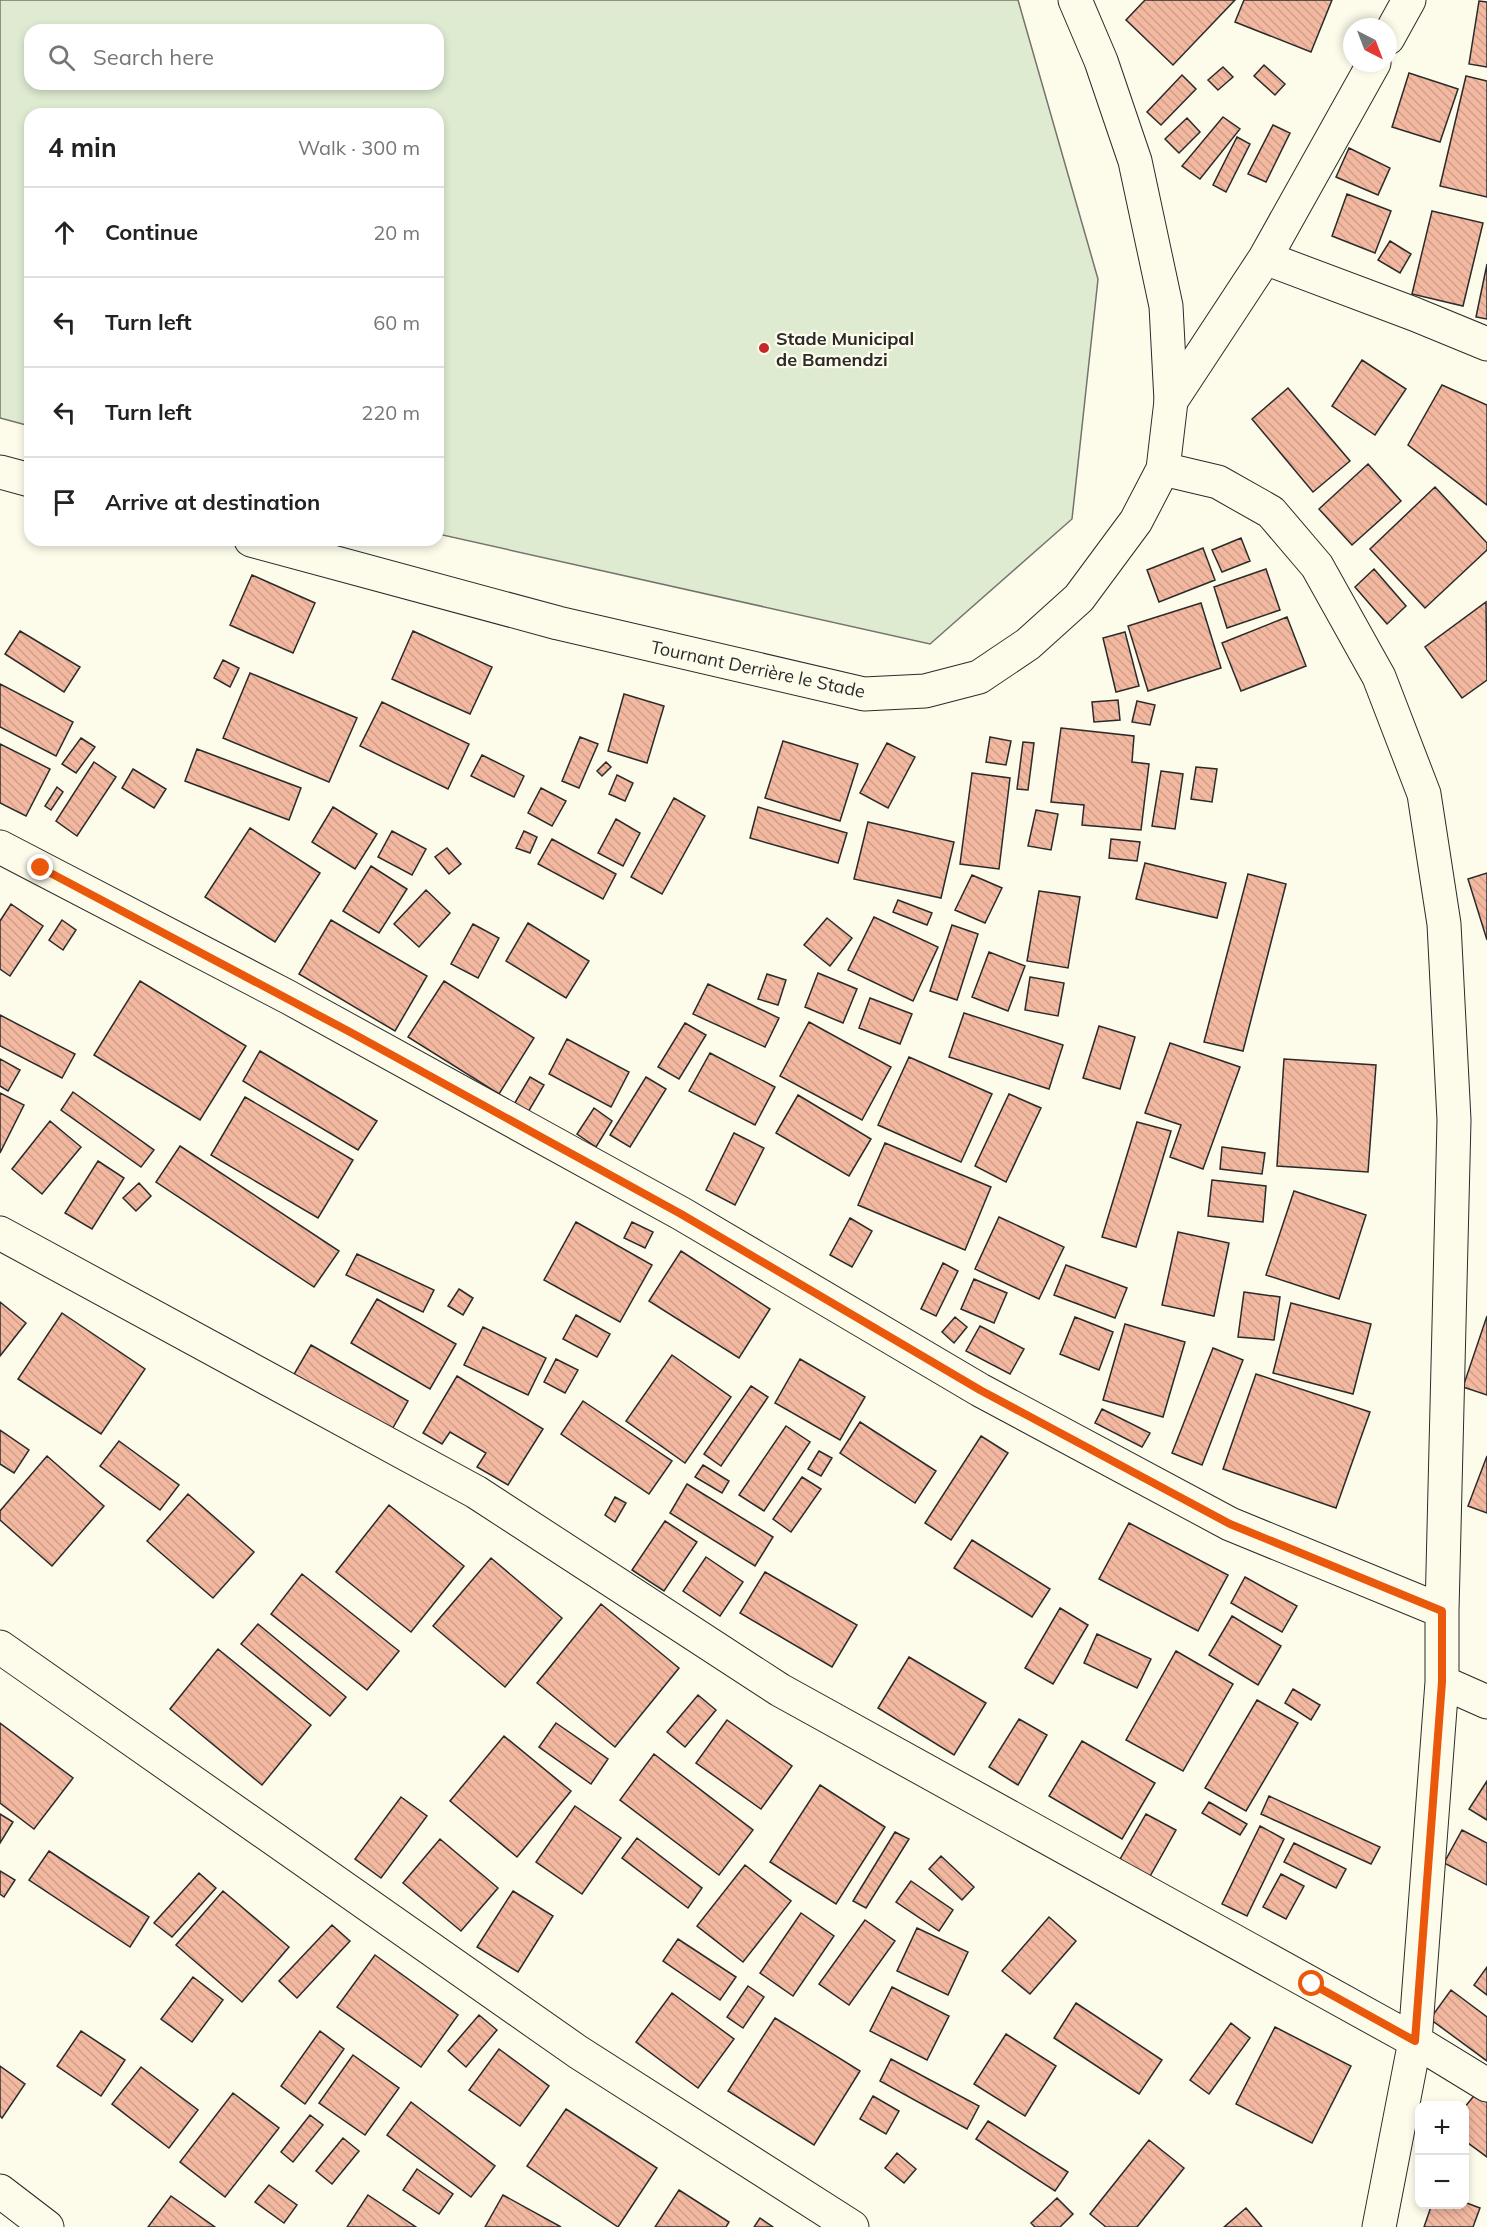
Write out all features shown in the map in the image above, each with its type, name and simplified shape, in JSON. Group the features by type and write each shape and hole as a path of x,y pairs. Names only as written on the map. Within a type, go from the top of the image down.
{"street":[{"name":"Tournant Derrière le Stade","path":"273,546 558,623 864,694 925,691 980,677 1028,644 1079,598 1136,521 1163,469 1171,401 1166,306 1135,161 1101,61 1075,0"},
{"path":"1397,22 1409,0"},
{"path":"1171,401 1265,258 1369,72"},
{"path":"1265,258 1487,344"},
{"path":"1163,469 1218,482 1271,512 1317,566 1379,677 1425,794 1444,924 1454,1120 1442,1682 1415,2041 1379,2227"},
{"path":"0,472 24,478"},
{"path":"0,847 350,1032 681,1214 980,1390 1220,1519 1442,1611"},
{"path":"0,1233 476,1492 780,1690 1415,2041 1487,2085"},
{"path":"0,1647 578,2052 852,2227"},
{"path":"1442,1682 1487,1702"},
{"path":"0,2191 47,2227"}],"green space":[{"name":"Stade Municipal de Bamendzi","path":"0,0 1018,0 1098,279 1072,519 930,644 444,535 444,108 24,108 24,424 0,418"}],"building":[{"path":"1145,0 1235,0 1173,65 1126,20"},
{"path":"1244,0 1332,0 1311,52 1235,22"},
{"path":"1479,1 1487,2 1487,67 1469,64"},
{"path":"1264,65 1285,84 1275,95 1254,76"},
{"path":"1223,67 1233,77 1218,90 1208,80"},
{"path":"1409,73 1458,89 1440,142 1392,127"},
{"path":"1182,75 1196,89 1161,125 1147,112"},
{"path":"1466,76 1487,81 1487,197 1440,186"},
{"path":"1223,117 1240,129 1200,179 1182,166"},
{"path":"1187,118 1200,132 1179,153 1165,139"},
{"path":"1273,125 1290,133 1266,182 1248,174"},
{"path":"1237,137 1250,144 1226,192 1213,185"},
{"path":"1349,148 1390,168 1378,195 1336,177"},
{"path":"1347,194 1391,211 1375,253 1332,236"},
{"path":"1432,211 1483,223 1463,306 1412,294"},
{"path":"1390,241 1411,254 1400,273 1378,260"},
{"path":"1487,264 1487,319 1476,317"},
{"path":"1362,360 1406,389 1375,435 1332,406"},
{"path":"1442,385 1487,405 1487,505 1408,445"},
{"path":"1288,388 1350,461 1313,492 1252,419"},
{"path":"1368,464 1401,501 1352,545 1319,509"},
{"path":"1435,487 1487,543 1487,550 1425,608 1370,549"},
{"path":"1241,538 1250,561 1222,572 1212,550"},
{"path":"1203,548 1215,580 1159,602 1147,570"},
{"path":"1266,569 1280,610 1227,628 1214,587"},
{"path":"1374,569 1406,606 1387,624 1355,587"},
{"path":"252,575 315,603 293,653 230,625"},
{"path":"1486,602 1487,680 1462,698 1425,647"},
{"path":"1201,603 1221,668 1148,691 1128,626"},
{"path":"1287,617 1306,666 1241,691 1222,643"},
{"path":"20,631 80,667 64,692 5,654"},
{"path":"413,631 492,667 470,714 392,679"},
{"path":"1125,632 1139,686 1116,692 1103,638"},
{"path":"223,660 239,668 230,687 214,678"},
{"path":"250,673 357,718 329,782 223,738"},
{"path":"0,684 73,722 56,756 0,727"},
{"path":"624,694 664,706 647,763 608,751"},
{"path":"1118,700 1120,720 1094,722 1092,702"},
{"path":"1137,701 1155,705 1150,725 1132,722"},
{"path":"382,702 469,744 448,789 360,746"},
{"path":"1061,728 1134,736 1132,762 1149,764 1141,830 1082,825 1084,805 1051,802"},
{"path":"580,737 598,744 579,788 562,781"},
{"path":"990,737 1011,741 1006,765 986,762"},
{"path":"81,738 95,747 76,773 62,764"},
{"path":"783,741 858,764 840,821 765,798"},
{"path":"1023,742 1034,743 1028,790 1017,789"},
{"path":"887,743 915,757 888,808 860,793"},
{"path":"0,744 50,769 26,816 0,803"},
{"path":"197,749 301,788 289,820 185,781"},
{"path":"482,755 524,776 514,797 471,776"},
{"path":"94,762 116,777 77,836 56,821"},
{"path":"606,762 611,767 602,776 597,771"},
{"path":"1196,767 1217,769 1212,802 1191,799"},
{"path":"133,769 166,789 154,808 122,788"},
{"path":"1161,771 1183,774 1175,829 1152,826"},
{"path":"972,773 1010,778 999,869 960,864"},
{"path":"617,775 633,783 625,801 609,794"},
{"path":"57,787 63,792 51,810 45,806"},
{"path":"541,788 566,801 552,826 528,813"},
{"path":"674,798 705,816 662,894 631,877"},
{"path":"333,807 377,834 355,869 312,842"},
{"path":"758,807 847,833 838,863 750,838"},
{"path":"1036,810 1058,814 1051,850 1028,846"},
{"path":"616,819 640,833 623,866 598,853"},
{"path":"868,822 954,842 941,898 854,879"},
{"path":"250,828 320,873 275,942 205,897"},
{"path":"392,831 426,849 412,875 378,857"},
{"path":"524,831 537,837 530,853 516,848"},
{"path":"552,839 616,874 603,899 538,864"},
{"path":"1111,839 1140,842 1137,861 1109,858"},
{"path":"447,848 461,864 449,874 435,857"},
{"path":"1145,863 1226,883 1217,918 1136,899"},
{"path":"371,866 407,889 379,933 343,911"},
{"path":"1487,873 1487,940 1468,879"},
{"path":"1248,874 1286,884 1243,1051 1204,1042"},
{"path":"972,875 1002,888 985,923 955,910"},
{"path":"426,890 450,913 419,947 394,924"},
{"path":"1039,891 1080,897 1068,968 1027,961"},
{"path":"898,900 932,913 927,925 893,912"},
{"path":"11,904 43,926 10,976 0,969 0,921"},
{"path":"874,917 938,947 913,1001 848,970"},
{"path":"827,918 852,938 830,966 804,945"},
{"path":"62,920 76,930 63,950 49,940"},
{"path":"331,920 427,976 395,1031 299,974"},
{"path":"528,923 589,961 566,998 506,961"},
{"path":"473,924 499,938 478,978 451,964"},
{"path":"952,925 978,934 957,1000 930,991"},
{"path":"989,952 1025,966 1008,1011 972,997"},
{"path":"818,973 857,989 843,1023 805,1007"},
{"path":"767,974 786,980 778,1005 758,999"},
{"path":"1030,977 1064,983 1058,1016 1025,1010"},
{"path":"140,981 246,1046 200,1120 94,1055"},
{"path":"444,981 534,1038 499,1094 408,1037"},
{"path":"708,984 779,1018 765,1047 693,1014"},
{"path":"870,998 912,1014 900,1044 859,1028"},
{"path":"964,1013 1063,1045 1049,1089 949,1057"},
{"path":"0,1015 75,1054 62,1078 0,1046"},
{"path":"809,1022 891,1067 862,1120 780,1076"},
{"path":"685,1023 706,1035 679,1079 658,1067"},
{"path":"1099,1026 1135,1037 1120,1089 1083,1078"},
{"path":"567,1039 629,1072 611,1107 549,1074"},
{"path":"1170,1043 1240,1067 1203,1169 1170,1157 1181,1125 1145,1113"},
{"path":"260,1051 377,1121 358,1150 243,1081"},
{"path":"710,1053 775,1087 755,1125 689,1091"},
{"path":"909,1057 992,1094 961,1162 878,1125"},
{"path":"0,1059 20,1070 8,1091 0,1086"},
{"path":"1284,1059 1376,1065 1368,1172 1277,1166"},
{"path":"530,1077 544,1085 527,1114 513,1106"},
{"path":"646,1077 666,1089 630,1147 610,1135"},
{"path":"73,1092 154,1150 141,1167 61,1110"},
{"path":"0,1093 24,1105 0,1153"},
{"path":"1009,1094 1041,1108 1006,1182 975,1166"},
{"path":"798,1095 871,1139 849,1176 776,1133"},
{"path":"245,1097 353,1160 318,1218 211,1155"},
{"path":"594,1108 612,1121 596,1147 577,1134"},
{"path":"50,1121 81,1147 42,1194 12,1169"},
{"path":"1137,1122 1171,1131 1136,1247 1102,1237"},
{"path":"734,1133 764,1148 735,1205 706,1190"},
{"path":"885,1143 991,1187 965,1250 858,1205"},
{"path":"180,1146 339,1251 314,1287 156,1182"},
{"path":"1222,1147 1265,1153 1262,1174 1220,1169"},
{"path":"98,1161 124,1178 92,1229 65,1213"},
{"path":"1212,1180 1266,1186 1263,1222 1208,1216"},
{"path":"139,1183 151,1196 136,1211 123,1198"},
{"path":"1294,1191 1366,1215 1339,1299 1266,1275"},
{"path":"999,1217 1064,1247 1039,1299 975,1269"},
{"path":"850,1218 872,1231 852,1267 830,1255"},
{"path":"576,1222 652,1265 620,1322 544,1280"},
{"path":"632,1222 653,1232 645,1248 624,1238"},
{"path":"1178,1232 1229,1243 1214,1316 1162,1305"},
{"path":"681,1251 770,1309 739,1358 649,1301"},
{"path":"357,1254 434,1290 423,1312 346,1275"},
{"path":"943,1263 958,1271 936,1316 921,1309"},
{"path":"1066,1265 1127,1288 1115,1318 1054,1295"},
{"path":"974,1279 1007,1293 994,1323 961,1309"},
{"path":"459,1289 473,1298 463,1315 448,1306"},
{"path":"1244,1292 1280,1297 1274,1340 1238,1337"},
{"path":"377,1299 456,1344 430,1389 351,1343"},
{"path":"0,1302 26,1323 0,1356"},
{"path":"1291,1303 1371,1324 1353,1394 1273,1373"},
{"path":"62,1313 145,1369 101,1434 18,1379"},
{"path":"576,1315 610,1334 597,1357 563,1339"},
{"path":"1487,1316 1487,1395 1463,1387"},
{"path":"955,1317 967,1327 954,1343 942,1332"},
{"path":"1075,1317 1113,1332 1099,1370 1060,1354"},
{"path":"1125,1324 1185,1342 1163,1417 1103,1400"},
{"path":"980,1326 1024,1349 1010,1374 966,1351"},
{"path":"483,1327 546,1358 528,1395 464,1365"},
{"path":"311,1345 408,1401 390,1433 293,1376"},
{"path":"1213,1348 1243,1360 1202,1465 1172,1453"},
{"path":"672,1355 731,1397 685,1463 626,1421"},
{"path":"556,1359 578,1370 565,1393 544,1382"},
{"path":"800,1359 865,1397 840,1440 775,1403"},
{"path":"1256,1374 1370,1412 1336,1508 1223,1469"},
{"path":"457,1376 543,1429 508,1485 477,1467 486,1453 450,1432 442,1444 423,1433"},
{"path":"751,1386 768,1397 721,1466 704,1454"},
{"path":"583,1401 672,1461 649,1494 561,1434"},
{"path":"1102,1409 1150,1433 1142,1447 1095,1423"},
{"path":"860,1422 936,1471 915,1503 840,1453"},
{"path":"786,1426 810,1442 764,1511 739,1495"},
{"path":"0,1430 29,1450 14,1473 0,1464"},
{"path":"981,1436 1008,1453 951,1540 925,1523"},
{"path":"119,1441 179,1485 160,1510 100,1466"},
{"path":"819,1451 832,1458 821,1476 808,1469"},
{"path":"47,1456 104,1506 52,1566 0,1520 0,1511"},
{"path":"1487,1456 1487,1513 1468,1506"},
{"path":"703,1465 729,1481 722,1493 695,1477"},
{"path":"802,1477 821,1489 791,1532 773,1519"},
{"path":"687,1484 773,1537 755,1566 670,1513"},
{"path":"188,1494 254,1552 213,1598 147,1541"},
{"path":"615,1497 626,1503 615,1522 605,1515"},
{"path":"389,1505 464,1566 411,1632 336,1572"},
{"path":"665,1521 697,1542 664,1591 632,1570"},
{"path":"1129,1523 1228,1575 1198,1631 1099,1579"},
{"path":"972,1540 1050,1589 1032,1617 954,1568"},
{"path":"706,1557 743,1582 720,1616 683,1591"},
{"path":"491,1558 562,1618 505,1687 433,1626"},
{"path":"765,1572 857,1625 832,1667 740,1613"},
{"path":"302,1574 399,1651 367,1690 271,1614"},
{"path":"1245,1577 1297,1606 1282,1632 1231,1603"},
{"path":"601,1604 679,1668 615,1747 537,1683"},
{"path":"1060,1608 1088,1625 1053,1684 1025,1668"},
{"path":"1232,1616 1281,1646 1258,1685 1209,1655"},
{"path":"258,1624 346,1697 330,1716 241,1644"},
{"path":"1097,1634 1151,1659 1137,1688 1084,1663"},
{"path":"218,1649 311,1725 262,1785 170,1709"},
{"path":"1176,1651 1233,1684 1183,1771 1126,1740"},
{"path":"909,1657 986,1703 954,1755 878,1708"},
{"path":"1293,1689 1320,1705 1311,1720 1285,1703"},
{"path":"698,1695 716,1710 685,1747 667,1732"},
{"path":"1257,1700 1298,1723 1246,1811 1205,1788"},
{"path":"1019,1719 1047,1735 1018,1785 989,1767"},
{"path":"727,1720 792,1766 761,1809 696,1763"},
{"path":"0,1723 73,1778 34,1829 0,1803"},
{"path":"556,1723 608,1759 591,1784 539,1747"},
{"path":"504,1736 571,1791 517,1857 450,1801"},
{"path":"1082,1741 1155,1783 1122,1839 1049,1796"},
{"path":"654,1754 753,1830 719,1875 620,1800"},
{"path":"1487,1781 1487,1820 1469,1809"},
{"path":"820,1785 885,1827 836,1904 770,1862"},
{"path":"1269,1796 1380,1847 1371,1864 1261,1814"},
{"path":"401,1797 427,1816 381,1878 355,1859"},
{"path":"1209,1802 1247,1824 1240,1835 1202,1813"},
{"path":"575,1806 621,1838 582,1894 536,1862"},
{"path":"0,1814 13,1822 0,1843"},
{"path":"1146,1814 1176,1830 1149,1878 1119,1861"},
{"path":"1260,1826 1284,1839 1247,1916 1222,1904"},
{"path":"1462,1830 1487,1843 1487,1885 1444,1863"},
{"path":"895,1832 909,1839 866,1908 853,1901"},
{"path":"637,1838 702,1888 688,1908 622,1858"},
{"path":"440,1839 498,1888 461,1931 403,1883"},
{"path":"1294,1843 1346,1869 1336,1888 1284,1862"},
{"path":"49,1851 149,1917 130,1947 29,1880"},
{"path":"941,1856 974,1887 962,1900 929,1869"},
{"path":"745,1865 791,1901 743,1962 697,1926"},
{"path":"0,1871 15,1880 4,1897 0,1894"},
{"path":"199,1873 216,1888 172,1937 154,1923"},
{"path":"1281,1874 1304,1886 1286,1919 1263,1907"},
{"path":"911,1881 953,1910 939,1931 896,1902"},
{"path":"223,1891 289,1947 242,2002 176,1945"},
{"path":"513,1891 553,1916 518,1972 477,1947"},
{"path":"801,1913 834,1936 793,1996 760,1973"},
{"path":"1049,1917 1076,1941 1030,1994 1002,1971"},
{"path":"865,1920 895,1941 849,2005 819,1984"},
{"path":"332,1925 350,1941 297,1998 279,1981"},
{"path":"917,1928 968,1952 948,1995 897,1971"},
{"path":"678,1939 736,1977 720,2000 663,1961"},
{"path":"375,1955 458,2015 421,2067 337,2007"},
{"path":"1487,1967 1487,1995 1474,1985"},
{"path":"193,1977 223,2000 192,2042 161,2019"},
{"path":"748,1986 764,1997 743,2028 727,2017"},
{"path":"892,1987 949,2016 927,2060 870,2031"},
{"path":"1451,1990 1487,2017 1487,2061 1430,2019"},
{"path":"672,1993 734,2039 698,2088 636,2042"},
{"path":"1076,2003 1162,2060 1139,2094 1054,2038"},
{"path":"479,2015 497,2030 466,2067 448,2051"},
{"path":"775,2018 860,2071 814,2145 728,2091"},
{"path":"1231,2023 1250,2038 1209,2094 1190,2080"},
{"path":"1275,2027 1351,2066 1312,2143 1236,2104"},
{"path":"81,2031 125,2060 101,2096 57,2066"},
{"path":"320,2031 344,2049 305,2104 281,2086"},
{"path":"1006,2034 1056,2066 1025,2116 974,2084"},
{"path":"499,2049 549,2086 520,2126 469,2090"},
{"path":"353,2055 399,2088 365,2135 319,2103"},
{"path":"891,2059 979,2106 967,2129 880,2081"},
{"path":"0,2066 25,2084 2,2118 0,2116"},
{"path":"141,2067 198,2110 169,2148 112,2104"},
{"path":"1477,2092 1487,2100 1487,2157 1469,2144 1469,2102"},
{"path":"233,2093 279,2128 225,2197 180,2162"},
{"path":"873,2096 899,2111 886,2134 860,2119"},
{"path":"411,2102 495,2166 471,2197 387,2135"},
{"path":"566,2109 657,2168 618,2227 527,2166"},
{"path":"310,2115 323,2125 293,2162 281,2152"},
{"path":"988,2121 1068,2172 1055,2191 976,2139"},
{"path":"343,2138 359,2151 332,2184 316,2171"},
{"path":"1149,2140 1184,2168 1137,2227 1106,2227 1090,2214"},
{"path":"897,2153 916,2169 904,2183 885,2168"},
{"path":"417,2169 453,2194 439,2214 403,2190"},
{"path":"269,2185 297,2205 284,2223 255,2202"},
{"path":"679,2190 729,2222 726,2227 655,2227"},
{"path":"368,2195 416,2227 347,2227"},
{"path":"503,2195 561,2227 485,2227"},
{"path":"171,2196 215,2227 148,2227"},
{"path":"1057,2198 1073,2214 1060,2227 1035,2227 1031,2223"},
{"path":"1469,2204 1480,2208 1473,2227 1424,2227 1430,2209 1469,2209"},
{"path":"1246,2208 1262,2227 1224,2227"},
{"path":"760,2218 773,2227 754,2227"}],"place":[{"name":"Stade Municipal de Bamendzi","path":"764,348"}],"route":[{"path":"41,868 288,997 681,1214 980,1390 1230,1524 1442,1611 1442,1682 1415,2041 1312,1984"}]}
